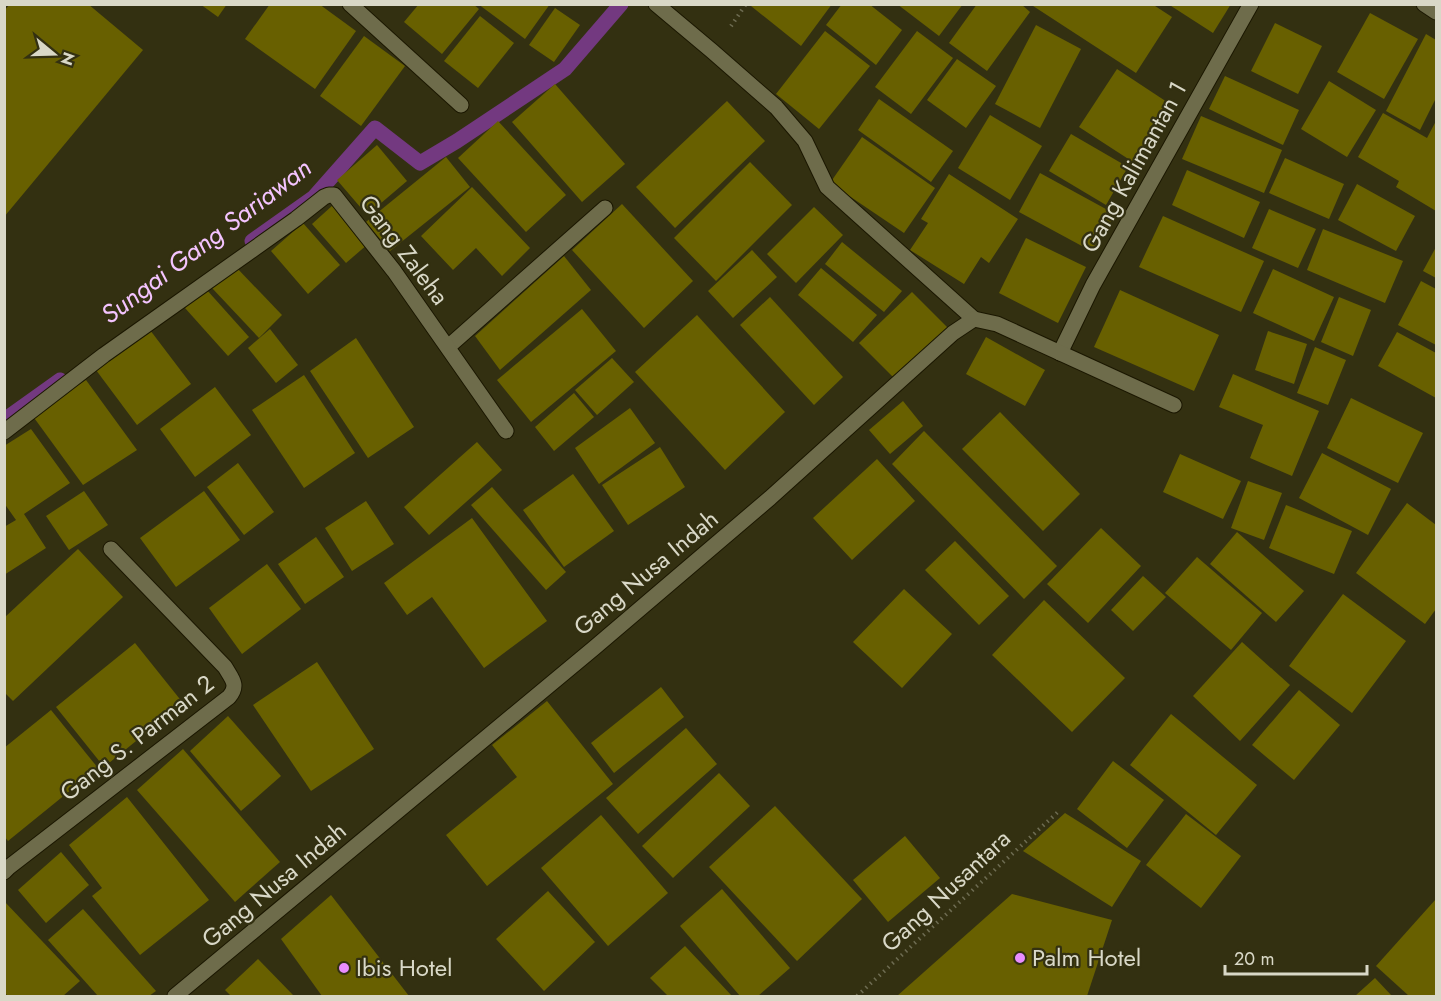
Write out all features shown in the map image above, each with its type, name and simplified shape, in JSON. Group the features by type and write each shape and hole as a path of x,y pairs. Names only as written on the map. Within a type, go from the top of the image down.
{"street":[{"path":"350,4 461,105"},
{"path":"656,4 776,108 805,141 827,187 974,319 997,324 1174,405"},
{"name":"Gang Kalimantan 1","path":"1060,353 1093,285 1251,4"},
{"path":"1424,4 1437,12"},
{"name":"Gang Zaleha","path":"4,432 104,355 329,195 334,195 386,261 506,431"},
{"path":"448,346 604,208"},
{"name":"Gang Nusa Indah","path":"175,996 638,610 770,498 953,333 974,319"},
{"name":"Gang S. Parman 2","path":"6,867 229,697 235,689 234,682 225,667 111,549"}],"path":[{"name":"Gang Nusantara","path":"857,996 1059,811"}],"building":[{"path":"10,4 88,4 143,50 4,217 4,11"},
{"path":"200,4 227,4 218,17"},
{"path":"270,4 319,4 356,31 315,89 245,39"},
{"path":"419,4 473,4 479,9 442,54 404,22"},
{"path":"478,4 550,4 525,39"},
{"path":"752,4 832,4 801,46 751,6"},
{"path":"842,4 869,4 902,30 876,65 826,25"},
{"path":"897,4 963,4 939,36"},
{"path":"977,4 1021,4 1030,12 987,71 949,43"},
{"path":"1030,4 1152,4 1172,17 1136,73"},
{"path":"1168,4 1231,4 1213,33"},
{"path":"555,8 580,25 554,62 529,45"},
{"path":"1370,13 1418,39 1384,99 1337,72"},
{"path":"480,16 514,43 478,88 444,61"},
{"path":"1275,23 1322,46 1298,94 1251,71"},
{"path":"1036,25 1081,49 1040,128 995,104"},
{"path":"825,31 870,66 819,129 776,94"},
{"path":"917,31 953,58 911,114 875,87"},
{"path":"1426,34 1436,40 1436,98 1420,130 1386,111"},
{"path":"364,36 405,66 361,126 320,96"},
{"path":"957,59 996,86 966,128 927,100"},
{"path":"1117,69 1170,104 1133,162 1079,127"},
{"path":"1225,76 1299,110 1283,145 1209,109"},
{"path":"1329,81 1376,110 1347,157 1301,129"},
{"path":"555,84 625,164 582,202 512,122"},
{"path":"879,99 953,151 931,182 858,130"},
{"path":"727,101 765,141 675,228 636,187"},
{"path":"1383,113 1427,138 1436,121 1436,211 1396,187 1399,181 1358,157"},
{"path":"990,115 1042,146 1010,200 958,168"},
{"path":"1201,116 1282,150 1264,193 1182,159"},
{"path":"498,121 566,195 526,232 458,158"},
{"path":"1071,134 1128,167 1106,205 1049,171"},
{"path":"862,137 935,188 904,233 830,183"},
{"path":"377,145 407,181 367,215 337,180"},
{"path":"446,157 470,187 390,251 366,222"},
{"path":"1285,158 1344,184 1329,219 1269,193"},
{"path":"750,162 792,205 716,281 674,238"},
{"path":"1187,170 1260,202 1244,238 1172,205"},
{"path":"1040,173 1115,214 1093,252 1019,212"},
{"path":"949,174 1018,219 989,263 981,257 964,284 910,250 928,223 921,219"},
{"path":"1357,184 1415,216 1396,251 1338,220"},
{"path":"472,187 530,248 502,276 476,248 453,270 421,236"},
{"path":"622,204 693,281 644,328 572,250"},
{"path":"333,205 368,244 346,263 312,224"},
{"path":"814,207 843,235 796,283 767,254"},
{"path":"1269,209 1316,229 1298,268 1252,248"},
{"path":"1163,216 1264,261 1241,312 1139,267"},
{"path":"303,223 340,265 308,294 271,251"},
{"path":"1323,229 1403,261 1385,303 1307,270"},
{"path":"1026,238 1086,267 1058,323 999,293"},
{"path":"842,242 902,291 884,312 825,264"},
{"path":"1436,247 1436,278 1423,271"},
{"path":"752,250 777,277 733,318 708,291"},
{"path":"564,256 591,290 500,370 475,336"},
{"path":"235,266 282,315 259,338 212,288"},
{"path":"821,268 877,315 853,342 798,295"},
{"path":"1273,269 1334,297 1314,341 1253,313"},
{"path":"1421,281 1436,289 1436,345 1398,325"},
{"path":"206,289 249,337 228,356 185,308"},
{"path":"1120,290 1219,335 1194,391 1094,347"},
{"path":"912,292 949,329 897,381 859,343"},
{"path":"770,297 843,377 814,405 740,325"},
{"path":"1339,297 1371,310 1353,356 1321,342"},
{"path":"582,309 616,351 531,422 497,380"},
{"path":"697,315 785,412 725,470 635,372"},
{"path":"270,329 298,365 276,383 248,348"},
{"path":"150,330 191,384 137,425 96,370"},
{"path":"1268,331 1307,344 1294,384 1255,370"},
{"path":"1397,332 1436,353 1436,398 1378,366"},
{"path":"986,337 1045,370 1025,406 966,374"},
{"path":"356,338 414,427 368,458 310,371"},
{"path":"1315,347 1346,360 1328,405 1297,393"},
{"path":"612,358 634,382 597,415 575,390"},
{"path":"1233,374 1319,411 1292,476 1250,458 1263,425 1219,407"},
{"path":"304,375 355,453 304,488 252,410"},
{"path":"86,380 137,450 83,485 32,415"},
{"path":"215,387 251,435 195,477 160,429"},
{"path":"574,393 594,417 554,451 535,427"},
{"path":"1351,398 1423,433 1398,483 1327,448"},
{"path":"903,401 923,426 890,454 869,430"},
{"path":"630,408 655,443 599,484 575,448"},
{"path":"1000,412 1080,494 1043,531 962,449"},
{"path":"31,429 70,483 24,514 46,548 4,575 4,527 16,520 4,503 4,446"},
{"path":"924,431 1057,566 1024,599 892,464"},
{"path":"477,442 502,470 429,535 404,507"},
{"path":"660,447 685,487 628,525 602,485"},
{"path":"1322,453 1391,489 1368,535 1299,498"},
{"path":"1180,454 1241,481 1223,519 1163,492"},
{"path":"877,459 915,501 852,560 813,518"},
{"path":"238,463 274,512 244,535 207,487"},
{"path":"573,474 614,531 564,567 523,510"},
{"path":"1248,481 1282,493 1264,540 1231,528"},
{"path":"492,487 566,572 546,590 471,505"},
{"path":"84,491 108,525 69,550 46,516"},
{"path":"204,491 240,540 176,587 140,538"},
{"path":"366,501 394,544 352,571 325,528"},
{"path":"1407,503 1436,525 1436,609 1425,624 1356,573"},
{"path":"1286,505 1352,531 1334,574 1269,548"},
{"path":"472,518 547,621 484,668 432,597 407,615 384,583"},
{"path":"1101,528 1141,566 1088,623 1047,584"},
{"path":"1237,532 1304,591 1276,622 1210,564"},
{"path":"316,537 344,577 305,604 278,564"},
{"path":"955,541 1009,596 979,625 925,570"},
{"path":"78,549 123,597 13,701 4,692 4,618"},
{"path":"1197,557 1262,613 1231,650 1165,593"},
{"path":"267,564 301,609 242,654 209,608"},
{"path":"1143,576 1166,597 1133,631 1111,610"},
{"path":"904,589 952,634 902,688 853,642"},
{"path":"1343,594 1406,641 1352,713 1289,666"},
{"path":"1044,600 1125,678 1072,732 992,655"},
{"path":"1242,642 1290,685 1240,741 1193,696"},
{"path":"135,643 183,703 104,767 56,707"},
{"path":"317,662 374,749 311,791 253,705"},
{"path":"661,687 684,717 614,773 591,743"},
{"path":"1299,690 1340,725 1294,780 1252,745"},
{"path":"547,701 613,784 487,886 446,835 517,777 492,745"},
{"path":"51,710 98,768 8,841 4,836 4,748"},
{"path":"1171,714 1257,785 1216,835 1130,765"},
{"path":"228,716 281,776 241,811 190,751"},
{"path":"686,728 717,764 638,834 606,798"},
{"path":"183,749 280,862 235,902 137,790"},
{"path":"1113,761 1164,800 1127,848 1077,809"},
{"path":"719,773 750,806 673,878 642,846"},
{"path":"127,797 209,900 140,955 92,896 102,888 69,845"},
{"path":"775,806 862,899 797,961 709,867"},
{"path":"1065,813 1141,861 1112,907 1023,851"},
{"path":"1186,814 1241,856 1201,908 1146,865"},
{"path":"601,815 668,893 608,946 541,868"},
{"path":"905,836 940,878 888,922 853,880"},
{"path":"61,852 89,885 46,923 18,890"},
{"path":"722,889 790,968 758,996 740,996 680,926"},
{"path":"548,891 595,942 544,991 496,939"},
{"name":"Palm Hotel","path":"1012,894 1112,920 1087,996 897,996"},
{"name":"Ibis Hotel","path":"331,895 409,996 322,996 281,939"},
{"path":"1436,899 1436,996 1409,996 1376,966"},
{"path":"4,901 80,981 63,996 8,996 4,992"},
{"path":"83,909 156,991 149,996 98,996 48,940"},
{"path":"685,946 732,996 668,996 650,978"},
{"path":"258,959 294,996 231,996 225,990"},
{"path":"1375,978 1392,996 1355,996"}],"waterway":[{"name":"Sungai Gang Sariawan","path":"252,241 314,197 375,128 420,163 565,69 621,4"},
{"name":"Sungai Gang Sariawan","path":"4,420 60,380"}],"place":[{"name":"Palm Hotel","path":"1020,958"},
{"name":"Ibis Hotel","path":"344,968"}]}
